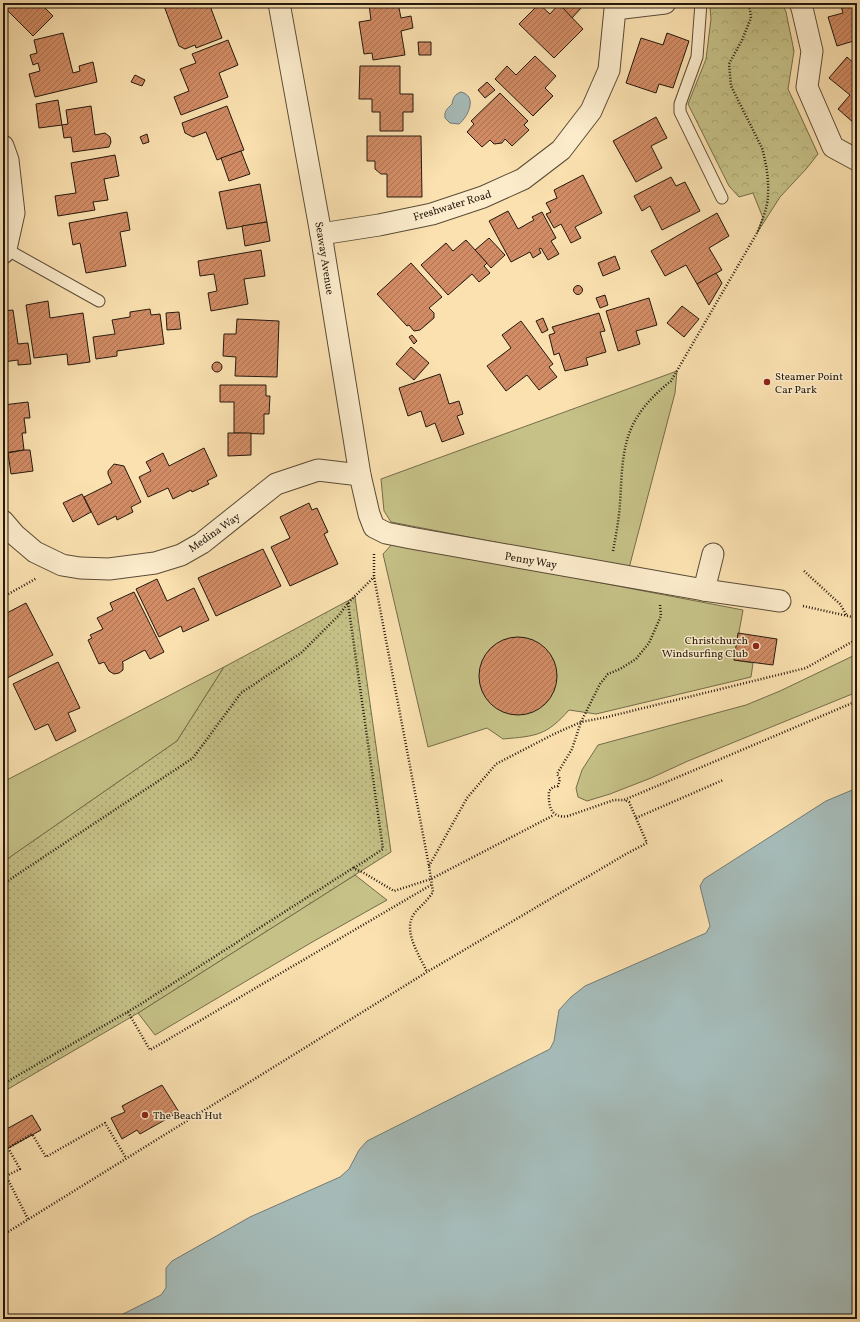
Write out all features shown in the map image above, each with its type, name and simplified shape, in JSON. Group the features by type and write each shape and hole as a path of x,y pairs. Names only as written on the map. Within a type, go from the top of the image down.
{"street":[{"name":"Seaway Avenue","path":"279,3 321,234 360,475 371,520"},
{"name":"Freshwater Road","path":"321,234 379,225 432,214 483,197 523,179 562,150 591,111 609,70 613,6 665,3"},
{"path":"800,3 812,51 807,87 833,147 857,160"},
{"path":"3,146 8,160 14,213 5,251"},
{"name":"Medina Way","path":"3,521 14,535 35,552 62,565 80,568 109,569 155,563 181,555 202,543 276,484 318,470 360,475"},
{"name":"Penny Way","path":"371,520 386,533 411,538 609,574 780,601"},
{"path":"704,590 713,554"}],"lane":[{"path":"701,3 697,57 680,104 680,112 722,198"},
{"path":"5,251 99,301"}],"path":[{"path":"609,574 618,524 623,462 628,438 636,419 654,397 671,381 757,233 763,218 768,195 767,167 762,148 731,86 729,64 742,40 751,18 750,10 744,3"},
{"path":"371,520 374,577 433,892 415,913 410,922 411,934 416,950 427,972"},
{"path":"3,597 62,565"},
{"path":"804,571 840,604 847,616"},
{"path":"3,884 193,758 241,693 302,653 374,577"},
{"path":"554,815 551,810 549,791 553,787 558,786 560,779 557,774 572,749 581,722 600,684 608,674 620,669 636,659 649,643 661,616 660,601 663,583"},
{"path":"780,601 857,618"},
{"path":"3,1084 128,1012 383,849 348,603"},
{"path":"429,866 467,798 496,764 554,734 581,722 607,717 806,668 857,639"},
{"path":"353,868 394,891 430,879 554,815 561,817 568,816 614,800 624,800 857,701"},
{"path":"636,818 723,780"},
{"path":"3,1235 427,972 626,854 647,844 629,802 624,800"},
{"path":"128,1012 150,1050 432,885"},
{"path":"6,1176 20,1168 8,1148 32,1134 46,1157 105,1123 126,1158"},
{"path":"3,1170 28,1219"}],"green space":[{"path":"721,3 782,3 786,12 794,51 788,89 818,154 780,197 757,233 763,218 753,193 739,197 729,186 688,104 706,59 711,19 710,8"},
{"path":"677,371 675,393 629,568 391,522 384,511 381,479"},
{"path":"393,543 743,610 734,660 753,663 751,677 596,714 569,710 561,719 547,730 524,737 503,739 487,728 428,747 383,554"},
{"path":"355,597 391,852 138,1013 3,1092 3,862 177,741 224,667"},
{"path":"857,654 857,692 610,794 587,801 578,797 576,788 582,770 598,745 746,705 780,691"},
{"path":"224,667 177,741 3,862 3,782"},
{"path":"355,875 387,900 314,941 155,1035 138,1013"}],"shaded area":[{"path":"461,92 466,94 469,98 470,107 466,117 459,124 450,123 445,118 445,112 452,104 455,96"},
{"path":"857,788 857,1319 113,1319 161,1295 166,1288 166,1268 172,1261 250,1217 340,1177 349,1169 359,1150 367,1141 550,1049 554,1041 559,1010 571,997 585,986 706,933 710,926 700,886 704,879 826,801"}],"building":[{"path":"3,3 40,3 53,16 33,36 3,6"},
{"path":"172,3 209,3 222,38 196,48 195,45 185,49 179,46 164,6"},
{"path":"398,3 401,18 411,16 413,28 401,31 405,55 373,60 372,53 364,54 359,22 371,20 369,5"},
{"path":"557,3 578,3 582,7 572,18"},
{"path":"840,3 857,3 857,40 837,46 828,17 843,13"},
{"path":"539,4 550,14 559,4 583,29 554,58 519,24"},
{"path":"63,33 73,73 80,71 79,66 93,62 97,82 35,97 29,74 40,71 38,63 33,65 30,55 37,53 34,40"},
{"path":"667,33 689,41 673,88 659,84 656,93 626,83 641,38 663,45"},
{"path":"228,40 238,65 219,73 228,97 181,115 174,97 189,91 180,69 196,63 192,54"},
{"path":"418,42 431,42 431,55 419,55"},
{"path":"535,56 556,76 545,88 553,96 533,116 495,79 507,66 516,75"},
{"path":"847,57 857,66 857,122 855,124 838,109 850,95 829,78"},
{"path":"360,66 400,66 400,94 413,94 413,112 403,112 403,131 380,131 380,112 372,112 372,99 359,99"},
{"path":"135,75 145,80 142,86 131,82"},
{"path":"487,82 495,90 485,98 478,90"},
{"path":"500,93 528,121 524,125 529,130 512,146 505,139 502,143 494,144 490,140 482,147 467,132 474,124 471,121"},
{"path":"58,100 62,125 39,128 36,104"},
{"path":"91,106 95,135 105,133 110,137 111,142 109,147 73,152 71,137 64,138 62,125 68,124 66,110"},
{"path":"227,106 244,150 217,160 206,132 193,137 185,133 182,123"},
{"path":"656,117 667,138 651,146 662,168 636,182 613,141"},
{"path":"147,134 149,142 143,144 140,137"},
{"path":"367,136 421,136 422,197 387,197 387,174 381,174 375,169 375,161 367,161"},
{"path":"241,151 250,174 229,181 221,158"},
{"path":"115,155 119,176 104,179 108,200 93,202 95,210 58,216 55,196 76,193 71,163"},
{"path":"583,175 602,213 575,227 581,238 571,243 561,224 554,228 546,214 551,212 546,203 557,198 554,190"},
{"path":"671,177 676,186 685,182 700,211 662,230 650,206 642,211 634,196"},
{"path":"260,184 267,222 227,229 219,192"},
{"path":"508,211 518,229 534,220 532,217 542,212 556,238 551,241 559,254 548,260 541,248 539,249 541,253 533,258 530,252 511,262 489,221"},
{"path":"127,212 130,230 120,232 126,266 86,273 80,243 73,245 69,223"},
{"path":"717,213 729,236 709,248 722,270 697,284 686,265 665,276 651,251"},
{"path":"267,222 270,241 245,246 242,226"},
{"path":"489,238 505,255 491,268 475,250"},
{"path":"466,240 487,263 484,266 490,273 479,282 472,274 448,295 421,265 446,243 453,251"},
{"path":"261,250 265,276 244,279 248,304 211,311 208,293 217,291 214,274 200,276 198,261"},
{"path":"615,256 620,269 603,276 598,263"},
{"path":"411,263 442,297 429,308 434,313 434,318 420,330 414,331 409,325 407,326 377,294"},
{"path":"716,273 722,283 709,305 697,284"},
{"path":"576,286 580,286 582,290 580,294 576,294 574,292 574,288"},
{"path":"605,295 608,305 600,308 596,298"},
{"path":"649,298 657,325 636,331 640,344 618,351 606,311"},
{"path":"48,301 50,318 83,313 90,362 68,365 67,354 34,358 26,305"},
{"path":"682,306 699,319 684,337 667,323"},
{"path":"150,309 151,315 160,314 164,344 117,351 117,356 96,359 93,337 115,334 112,320 130,317 130,312"},
{"path":"13,310 18,344 28,343 31,364 18,365 18,360 3,362 3,311"},
{"path":"179,312 181,329 167,330 166,313"},
{"path":"599,313 605,331 600,332 606,352 586,358 588,365 565,371 559,353 554,355 549,335 555,333 552,327"},
{"path":"543,318 548,330 542,333 536,321"},
{"path":"237,319 279,321 277,377 235,376 236,357 223,356 224,334 236,334"},
{"path":"521,321 553,364 549,367 557,377 539,390 527,375 506,391 487,366 511,348 502,335"},
{"path":"412,335 417,341 414,344 409,337"},
{"path":"411,347 429,363 414,380 396,364"},
{"path":"215,362 219,362 221,363 221,371 215,372 212,369 212,365"},
{"path":"440,374 449,404 459,401 463,414 457,416 464,434 442,442 435,423 426,427 421,411 408,416 399,388"},
{"path":"220,385 266,385 266,396 270,396 269,414 264,414 264,434 234,433 234,402 220,402"},
{"path":"28,402 30,418 24,418 26,433 22,433 24,450 3,453 3,405"},
{"path":"228,433 251,433 251,455 228,456"},
{"path":"204,448 217,476 207,481 209,484 192,492 191,490 173,499 168,488 148,497 139,477 151,471 146,462 163,453 169,466"},
{"path":"30,450 33,471 11,474 8,453"},
{"path":"114,464 124,466 141,502 131,507 133,512 117,520 116,516 98,525 84,497 112,483 108,471"},
{"path":"82,494 91,512 73,522 63,503"},
{"path":"309,503 312,510 317,508 328,532 324,534 338,564 290,586 271,547 290,538 280,517"},
{"path":"263,549 281,586 216,616 198,578"},
{"path":"157,579 167,601 194,588 209,620 183,632 181,626 159,637 136,589"},
{"path":"134,592 164,652 150,659 145,650 122,662 123,670 114,674 109,671 104,662 99,664 88,640 92,638 90,635 103,629 97,618 113,610 110,603"},
{"path":"26,603 53,655 3,680 3,615"},
{"name":"Christchurch Windsurfing Club","path":"738,633 777,639 773,665 734,660"},
{"path":"518,637 533,640 546,648 554,661 557,676 554,691 546,704 533,712 518,715 503,712 490,704 482,691 479,676 482,661 490,648 503,640"},
{"path":"58,662 80,708 68,713 76,731 56,741 48,724 35,730 13,684"},
{"name":"The Beach Hut","path":"162,1085 179,1112 140,1134 137,1130 122,1139 111,1118 125,1112 122,1106"},
{"path":"32,1115 41,1130 3,1151 3,1131"}],"place":[{"name":"Steamer Point Car Park","path":"767,382"},
{"name":"Christchurch Windsurfing Club","path":"756,646"},
{"name":"The Beach Hut","path":"145,1115"}]}
